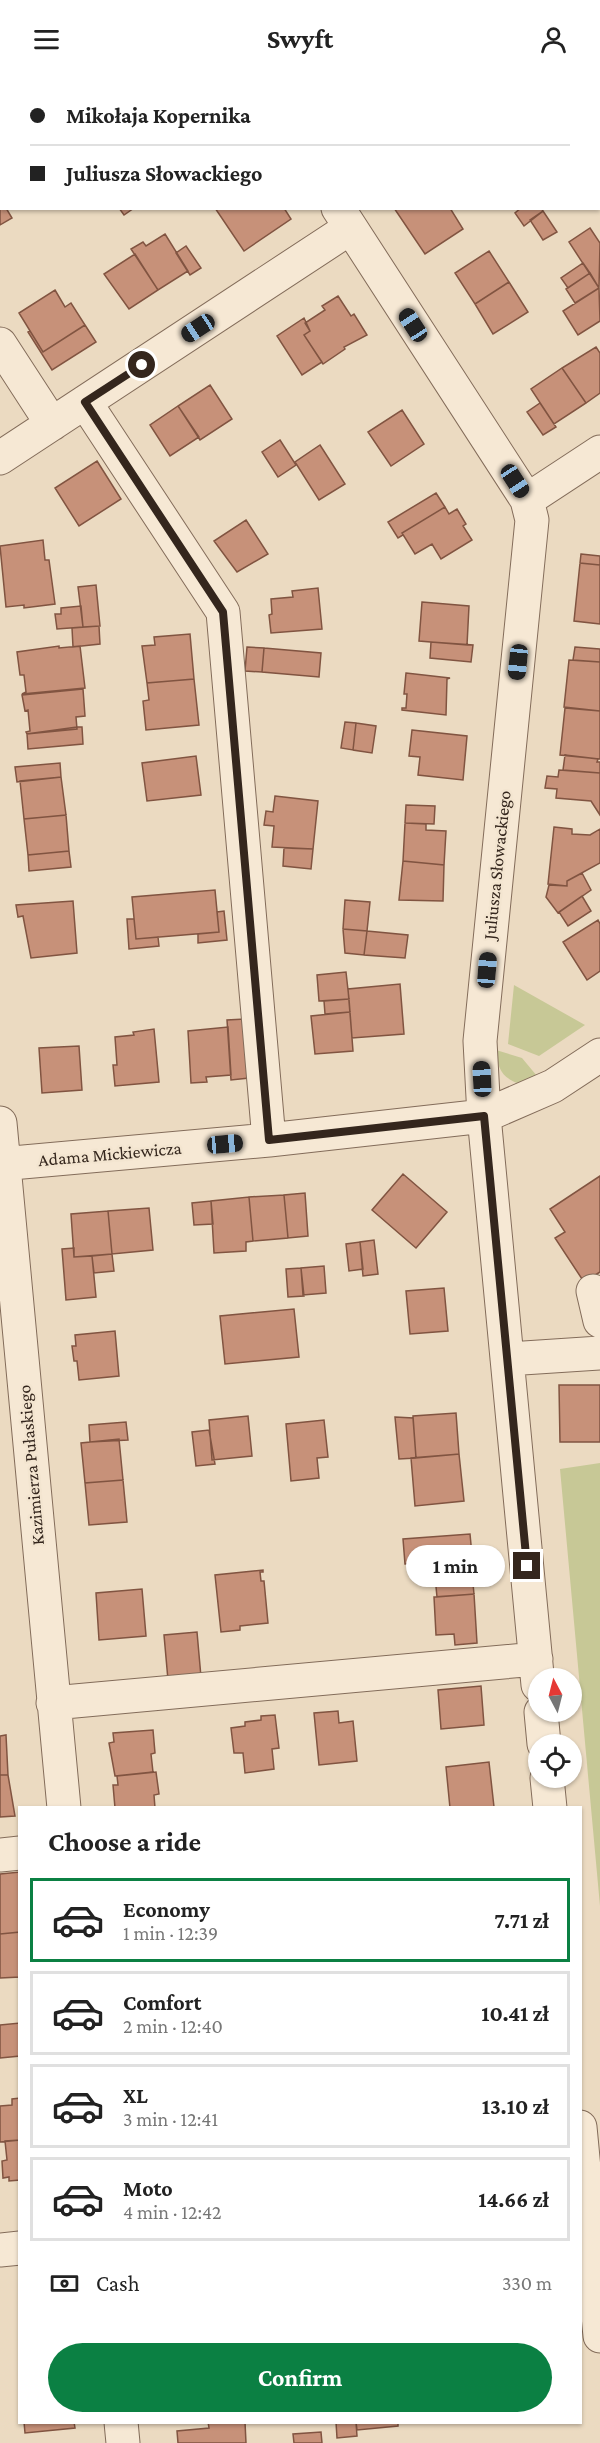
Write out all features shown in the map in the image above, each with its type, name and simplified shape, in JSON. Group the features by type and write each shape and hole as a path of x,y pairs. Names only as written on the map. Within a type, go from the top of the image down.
{"street":[{"path":"0,458 85,402 344,218"},
{"name":"Juliusza Słowackiego","path":"344,218 527,500 532,520 480,1041 484,1116 537,1668"},
{"path":"0,344 52,424"},
{"path":"85,402 223,612 269,1140"},
{"path":"527,500 600,453"},
{"name":"Adama Mickiewicza","path":"2,1164 269,1140 484,1116 553,1086 600,1055"},
{"name":"Kazimierza Pułaskiego","path":"0,1123 2,1164 64,1806"},
{"path":"507,1359 600,1353"},
{"path":"53,1703 528,1673"},
{"path":"548,1788 550,1806"},
{"path":"0,1855 18,1853"},
{"path":"588,2144 584,2191 600,2336"},
{"path":"0,2250 18,2248"},
{"path":"121,2424 123,2443"}],"green space":[{"path":"514,985 585,1025 539,1056 508,1044"},
{"path":"496,1050 522,1058 537,1076 517,1083 511,1080 501,1070"},
{"path":"600,1463 600,1906 582,1709 582,1668 578,1668 560,1469"}],"building":[{"path":"0,210 7,210 12,218 0,225"},
{"path":"120,210 131,210 124,215"},
{"path":"216,210 285,210 291,219 244,251"},
{"path":"395,210 451,210 463,229 425,254"},
{"path":"519,210 543,211 524,226 515,213"},
{"path":"543,211 557,232 543,240 530,220"},
{"path":"590,228 600,243 599,288 569,242"},
{"path":"165,234 188,271 158,290 131,249 143,242 146,246"},
{"path":"186,246 201,268 190,275 176,253"},
{"path":"489,251 509,282 475,304 455,273"},
{"path":"135,254 158,290 129,309 104,274"},
{"path":"583,263 590,273 568,288 561,278"},
{"path":"590,273 599,288 575,303 566,289"},
{"path":"509,282 528,312 493,334 475,304"},
{"path":"599,288 600,321 578,335 563,311"},
{"path":"55,290 65,307 71,303 85,325 43,352 19,313"},
{"path":"338,296 351,316 354,314 367,335 344,347 345,349 323,364 304,335 310,331 305,323 325,310 322,306"},
{"path":"304,318 310,331 304,335 322,362 302,375 277,336"},
{"path":"85,325 96,342 52,370 28,332 30,331 43,352"},
{"path":"596,347 600,353 600,393 586,403 562,368"},
{"path":"562,368 586,403 554,424 531,389"},
{"path":"210,385 232,419 200,440 178,406"},
{"path":"540,403 556,427 543,435 527,412"},
{"path":"178,406 199,437 170,456 150,425"},
{"path":"402,410 424,444 391,466 368,432"},
{"path":"280,440 296,465 278,477 262,452"},
{"path":"320,445 345,484 319,500 295,462"},
{"path":"97,461 121,499 79,526 55,488"},
{"path":"436,493 445,507 402,533 403,535 398,538 388,522"},
{"path":"445,507 449,514 457,509 466,524 463,526 472,540 441,559 432,544 415,554 402,533"},
{"path":"246,520 268,554 237,572 214,541"},
{"path":"43,540 45,560 49,560 55,604 24,608 24,605 6,607 0,546"},
{"path":"581,554 600,556 600,565 580,563"},
{"path":"580,563 600,565 600,624 574,621"},
{"path":"96,585 100,626 83,627 78,587"},
{"path":"318,588 322,629 271,633 269,615 272,614 271,599 293,597 292,591"},
{"path":"422,602 469,606 467,645 419,641"},
{"path":"81,606 83,627 57,629 55,614 61,614 61,608"},
{"path":"99,626 100,644 73,647 72,628"},
{"path":"190,634 194,679 147,683 142,646 155,645 154,637"},
{"path":"431,642 473,645 471,662 430,658"},
{"path":"59,646 59,648 80,646 85,688 22,694 26,692 24,675 20,675 17,652"},
{"path":"247,647 264,648 262,672 245,671"},
{"path":"575,647 600,649 600,662 573,660"},
{"path":"264,648 321,653 319,677 262,672"},
{"path":"569,660 600,662 600,711 564,707"},
{"path":"406,673 450,678 447,679 446,715 402,710 406,708 407,694 404,694"},
{"path":"194,679 199,725 146,730 143,701 149,700 147,683"},
{"path":"83,689 85,716 76,717 77,729 27,734 26,732 30,731 28,710 25,711 22,695"},
{"path":"565,708 600,711 600,759 560,755"},
{"path":"345,722 356,723 353,750 341,748"},
{"path":"356,723 376,726 372,753 353,750"},
{"path":"82,727 83,744 28,749 27,734"},
{"path":"412,730 467,736 463,780 418,775 420,757 409,756"},
{"path":"565,755 598,759 600,773 563,770"},
{"path":"196,756 201,795 147,801 142,763"},
{"path":"60,763 61,777 17,782 15,767"},
{"path":"559,770 600,773 600,815 591,801 556,798 557,789 545,788 547,776 558,777"},
{"path":"61,777 66,815 24,819 20,781"},
{"path":"275,796 318,801 313,849 272,847 274,826 264,825 266,811 273,812"},
{"path":"406,805 435,806 434,824 405,823"},
{"path":"66,815 69,851 28,855 24,819"},
{"path":"405,823 426,824 426,830 446,831 444,865 403,861"},
{"path":"554,827 572,829 572,834 590,835 600,829 600,863 567,881 567,886 548,884"},
{"path":"284,848 313,849 311,869 283,866"},
{"path":"69,851 71,867 29,871 28,855"},
{"path":"403,861 444,865 443,901 399,900"},
{"path":"582,873 591,890 558,913 546,897 549,885 567,886 567,881"},
{"path":"215,890 219,932 136,939 132,897"},
{"path":"582,896 591,911 568,926 559,912"},
{"path":"345,900 370,902 367,931 343,929"},
{"path":"73,901 77,953 31,958 23,916 18,917 16,905"},
{"path":"224,911 227,940 198,943 198,934 219,932 217,912"},
{"path":"127,919 134,919 136,939 158,937 159,946 129,949"},
{"path":"598,920 600,924 600,971 587,980 563,942"},
{"path":"343,929 367,931 364,955 345,953"},
{"path":"367,931 408,935 405,958 364,955"},
{"path":"346,972 349,999 319,1001 317,975"},
{"path":"400,984 404,1034 352,1038 348,989"},
{"path":"349,999 350,1012 325,1014 324,1001"},
{"path":"350,1012 353,1051 315,1054 311,1016"},
{"path":"245,1019 249,1078 231,1080 227,1020"},
{"path":"228,1027 231,1075 206,1077 207,1082 191,1083 188,1031"},
{"path":"154,1029 159,1082 115,1086 113,1065 117,1065 115,1037 134,1035 133,1032"},
{"path":"79,1046 82,1090 42,1093 39,1048"},
{"path":"403,1174 447,1212 416,1248 372,1210"},
{"path":"600,1176 600,1272 584,1282 555,1238 565,1232 550,1209"},
{"path":"305,1193 308,1236 288,1238 284,1195"},
{"path":"284,1195 288,1238 253,1241 249,1197"},
{"path":"249,1197 253,1241 246,1242 246,1251 214,1253 211,1201"},
{"path":"211,1201 213,1224 194,1225 192,1203"},
{"path":"149,1208 153,1250 112,1254 108,1211"},
{"path":"108,1211 112,1254 74,1257 71,1214"},
{"path":"374,1240 378,1274 363,1276 360,1242"},
{"path":"360,1242 363,1269 349,1271 346,1244"},
{"path":"74,1248 74,1257 92,1256 96,1297 66,1300 62,1249"},
{"path":"112,1254 114,1271 94,1273 92,1256"},
{"path":"324,1266 326,1293 303,1295 301,1268"},
{"path":"301,1268 304,1296 288,1297 286,1269"},
{"path":"444,1288 448,1331 410,1334 406,1291"},
{"path":"294,1309 299,1357 225,1364 220,1316"},
{"path":"115,1331 119,1376 79,1380 77,1361 74,1361 72,1346 76,1346 75,1335"},
{"path":"559,1385 600,1385 600,1442 560,1442"},
{"path":"456,1413 459,1454 416,1458 413,1416"},
{"path":"248,1416 252,1456 212,1460 209,1420"},
{"path":"395,1417 413,1418 416,1458 399,1459"},
{"path":"324,1420 328,1457 317,1458 319,1478 291,1481 286,1424"},
{"path":"126,1422 128,1440 90,1442 89,1425"},
{"path":"209,1430 215,1464 196,1466 192,1432"},
{"path":"119,1439 123,1480 85,1483 81,1443"},
{"path":"459,1454 464,1501 415,1506 411,1458"},
{"path":"123,1480 127,1522 89,1525 85,1483"},
{"path":"470,1534 472,1555 470,1553 433,1556 434,1562 405,1564 403,1539"},
{"path":"470,1553 474,1594 437,1597 433,1556"},
{"path":"263,1570 260,1572 261,1581 264,1581 268,1623 240,1626 240,1630 221,1632 215,1575"},
{"path":"142,1589 146,1636 99,1640 96,1593"},
{"path":"474,1594 477,1643 455,1645 454,1634 436,1635 434,1597"},
{"path":"197,1632 201,1677 168,1680 164,1635"},
{"path":"481,1686 484,1725 441,1729 438,1690"},
{"path":"338,1711 339,1723 353,1721 357,1761 319,1765 314,1713"},
{"path":"275,1715 279,1748 272,1749 274,1769 245,1773 243,1753 234,1753 231,1728 245,1726 245,1722 261,1720 261,1716"},
{"path":"153,1730 155,1753 151,1754 153,1772 115,1776 109,1743 114,1742 113,1733"},
{"path":"6,1735 8,1775 0,1775 0,1736"},
{"path":"489,1762 494,1806 450,1806 446,1767"},
{"path":"156,1772 159,1794 154,1795 155,1806 115,1806 113,1785 118,1785 117,1776"},
{"path":"0,1775 8,1775 15,1816 0,1817"},
{"path":"18,1872 18,1932 0,1934 0,1874"},
{"path":"18,1932 18,1977 0,1978 0,1934"},
{"path":"18,2023 18,2056 0,2058 0,2025"},
{"path":"18,2098 18,2140 0,2142 0,2106 12,2105 12,2099"},
{"path":"18,2140 18,2180 9,2181 9,2177 3,2178 2,2161 7,2160 5,2141"},
{"path":"24,2424 74,2424 75,2428 25,2433"},
{"path":"208,2424 245,2424 246,2443 178,2443 177,2431 209,2428"},
{"path":"336,2424 356,2424 357,2436 337,2438"},
{"path":"356,2424 398,2424 398,2426 357,2430"},
{"path":"321,2432 322,2443 294,2443 293,2434"}],"route":[{"path":"142,365 85,402 101,423 223,612 269,1140 484,1116 527,1566"}]}
